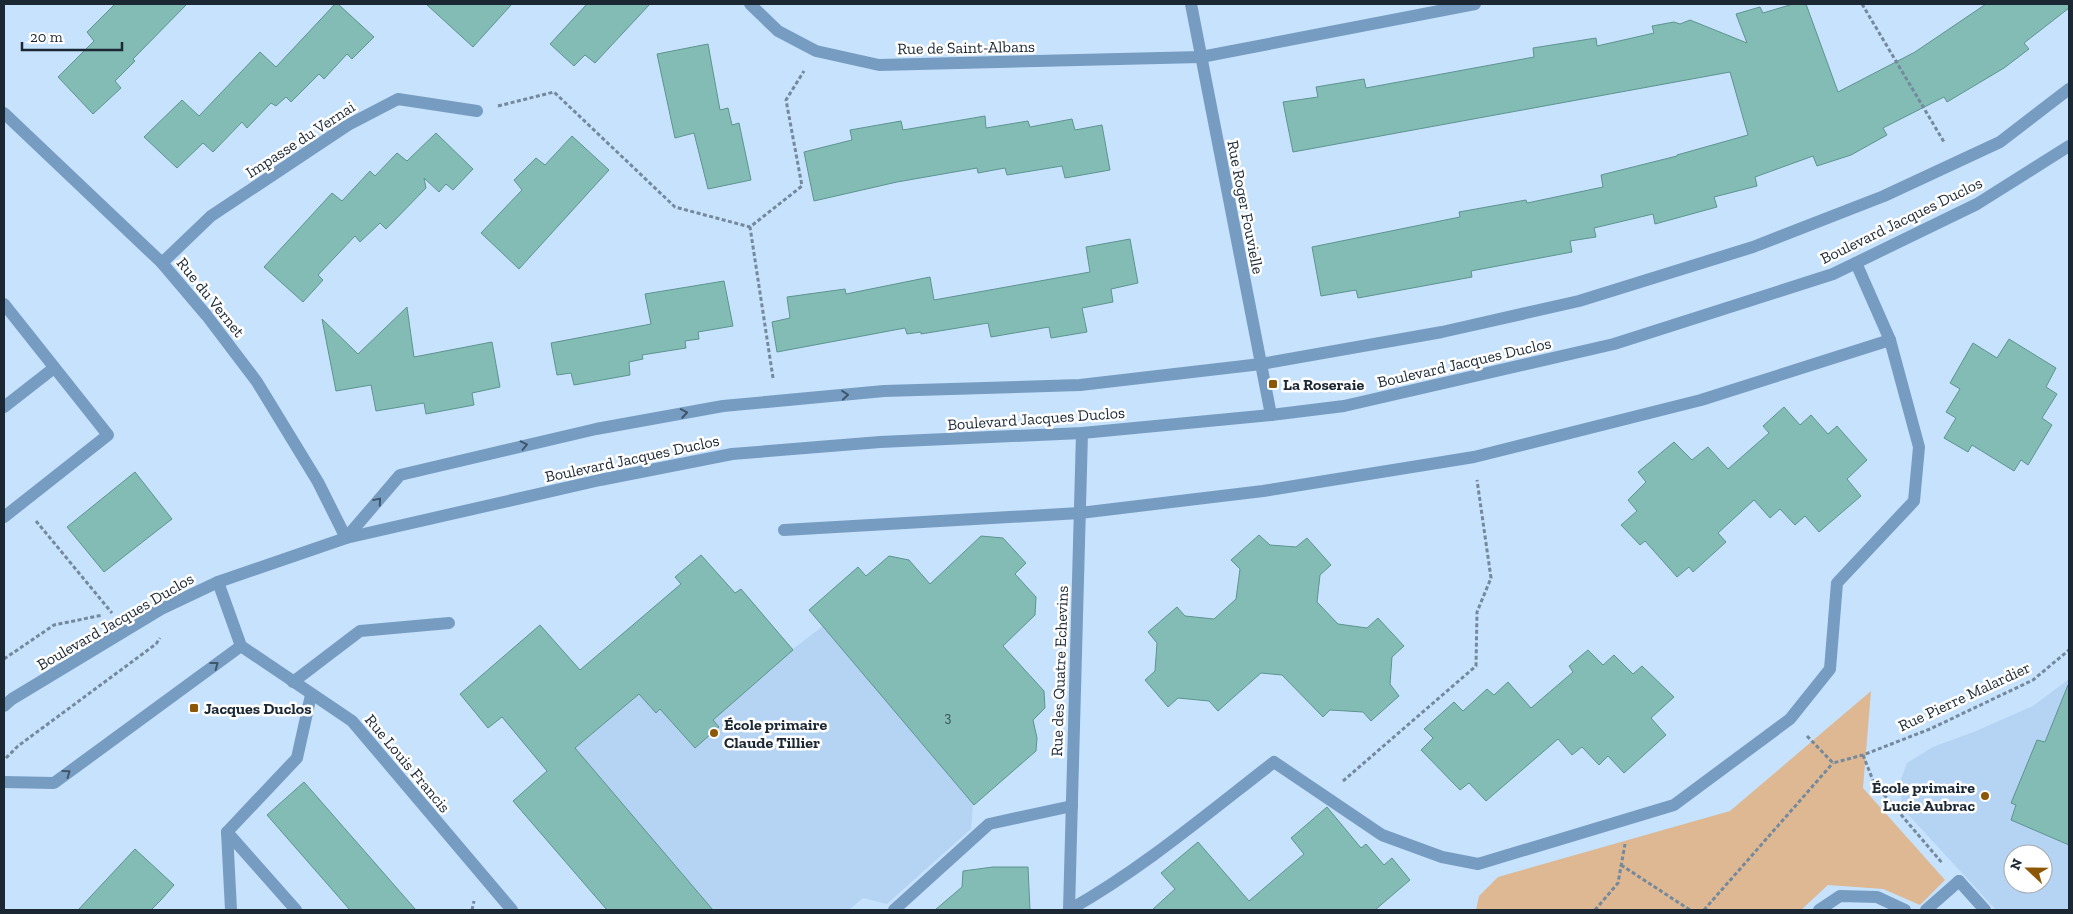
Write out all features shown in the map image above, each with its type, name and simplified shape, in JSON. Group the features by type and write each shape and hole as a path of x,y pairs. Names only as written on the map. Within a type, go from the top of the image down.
{"street":[{"name":"Rue de Saint-Albans","path":"750,4 778,31 816,51 879,65 1201,57 1475,4"},
{"name":"Rue Roger Fouvielle","path":"1191,4 1271,415"},
{"path":"346,538 400,475 596,428 723,406 884,391 1080,385 1261,364 1442,332 1579,301 1753,247 1884,196 2000,142 2069,89"},
{"name":"Impasse du Vernai","path":"162,263 211,216 348,125 398,99 477,111"},
{"name":"Rue du Vernet","path":"4,114 162,263 207,316 257,382 318,482 346,538"},
{"name":"Boulevard Jacques Duclos","path":"4,706 12,699 161,609 218,582 346,538 600,480 732,454 880,442 1082,432 1271,415 1344,406 1614,344 1833,274 1977,204 2069,146"},
{"path":"1069,910 1100,893 1274,762 1382,835 1442,857 1478,864 1674,805 1790,718 1830,668 1837,583 1914,501 1918,447 1890,340 1856,263"},
{"path":"4,304 108,435 4,517"},
{"path":"784,530 1080,513 1263,491 1474,457 1701,400 1890,340"},
{"path":"4,407 54,368"},
{"name":"Rue des Quatre Echevins","path":"1069,910 1082,432"},
{"path":"4,782 54,783 241,646 218,582"},
{"path":"293,682 360,631 449,623"},
{"name":"Rue Louis Francis","path":"241,646 352,721 512,910"},
{"path":"232,910 227,832 298,758 311,694"},
{"path":"894,910 989,824 1072,806"},
{"path":"227,832 296,910"},
{"path":"1926,910 1959,881 1985,910"},
{"path":"1818,910 1840,896 1877,897 1905,910"}],"path":[{"path":"1862,4 1956,162"},
{"path":"750,227 802,186 786,100 816,51"},
{"path":"477,111 554,92 675,207 750,227"},
{"path":"750,227 776,401"},
{"path":"1325,797 1476,666 1477,612 1491,578 1474,457"},
{"path":"22,503 112,613"},
{"name":"Rue Pierre Malardier","path":"1833,763 1863,755 1930,729 2033,680 2069,650"},
{"path":"1704,910 1833,763 1790,718"},
{"path":"1863,755 1874,783 1959,881"},
{"path":"1595,910 1618,883 1630,818"},
{"path":"1621,865 1690,910"}],"shaded area":[{"name":"École primaire Claude Tillier","path":"701,555 735,593 741,589 793,649 823,626 973,804 971,829 887,904 863,898 849,910 607,910 513,801 547,771 502,717 488,728 460,694 540,625 599,691 602,652 680,584 675,577"},
{"name":"École primaire Lucie Aubrac","path":"2069,679 2069,910 1996,910 1903,809 1899,784 1907,763 1933,747 1976,731 2033,706"},
{"path":"1871,691 1863,788 1945,880 1920,905 1883,889 1828,885 1801,910 1476,910 1479,896 1498,877 1730,811"}],"building":[{"path":"115,4 187,4 133,59 135,61 115,81 121,88 93,114 58,77 94,41 87,32"},
{"path":"335,4 338,4 374,37 352,59 347,54 324,79 319,74 291,102 286,97 276,106 271,103 247,128 242,122 213,152 203,143 177,168 144,137 182,100 199,116 260,52 276,67"},
{"path":"426,4 512,4 473,47"},
{"path":"587,4 650,4 595,63 585,55 574,66 550,44"},
{"path":"1793,4 1806,4 1838,92 1915,52 1986,4 2069,4 2069,8 2024,43 2029,49 2004,68 1947,102 1944,97 1883,128 1887,135 1851,155 1817,166 1813,156 1755,177 1757,186 1714,197 1717,207 1655,224 1653,214 1594,228 1596,237 1570,241 1572,252 1471,271 1472,277 1358,298 1356,290 1321,296 1312,247 1460,217 1459,212 1526,200 1527,203 1603,187 1601,175 1677,156 1748,135 1730,72 1293,152 1283,102 1318,97 1316,87 1364,79 1366,88 1534,57 1533,48 1596,38 1597,46 1654,33 1652,26 1674,22 1680,24 1690,20 1747,43 1736,14 1760,7 1763,13"},
{"path":"708,44 720,110 728,108 732,125 739,123 751,180 708,189 694,133 675,138 657,54"},
{"path":"985,116 986,128 1028,121 1030,127 1072,119 1075,130 1102,125 1110,170 1065,178 1062,166 1007,175 1005,168 978,173 977,168 897,182 814,201 804,152 852,140 850,130 901,121 903,130"},
{"path":"436,133 473,169 453,190 446,184 439,192 424,178 426,188 386,229 380,223 360,242 355,236 318,275 323,280 303,302 264,267 332,193 342,201 370,171 375,176 397,153 407,161"},
{"path":"572,136 609,170 519,269 481,233 522,190 514,180 536,158 545,165"},
{"path":"1130,239 1138,283 1111,289 1113,302 1082,308 1087,332 1051,338 1049,327 991,337 988,323 921,334 921,332 907,334 905,328 777,352 772,322 790,318 787,297 845,289 846,294 930,277 934,300 1090,272 1086,247"},
{"path":"724,281 733,326 698,332 699,339 685,341 686,348 642,355 643,359 629,362 630,375 574,385 571,373 557,375 551,343 651,324 645,294"},
{"path":"407,307 414,357 492,342 500,387 472,393 474,405 426,414 424,403 376,411 371,385 336,391 322,319 358,354"},
{"path":"2009,339 2056,368 2046,387 2057,394 2042,418 2052,425 2028,465 2021,460 2014,471 1972,445 1968,452 1944,438 1956,418 1946,412 1960,389 1950,383 1973,343 1997,358"},
{"path":"1784,407 1800,425 1811,415 1828,434 1837,426 1867,460 1847,479 1861,496 1819,532 1805,516 1795,525 1780,509 1770,518 1754,500 1718,533 1726,542 1693,572 1689,567 1677,577 1645,541 1640,545 1621,525 1637,511 1628,500 1646,482 1638,472 1674,442 1692,460 1708,447 1728,469 1769,433 1763,426"},
{"path":"135,472 172,519 104,572 67,527"},
{"path":"1259,535 1270,545 1296,547 1307,538 1331,565 1320,575 1317,602 1338,624 1367,628 1378,618 1404,646 1392,657 1390,684 1399,696 1371,721 1363,712 1330,710 1323,717 1282,675 1261,673 1218,711 1209,701 1178,698 1168,707 1145,680 1155,671 1157,643 1148,632 1177,607 1185,616 1214,619 1236,599 1240,569 1231,560"},
{"path":"981,536 1003,538 1026,563 1015,574 1036,597 1035,615 1003,646 1044,691 1045,708 1033,720 1037,738 1036,751 974,805 809,610 858,567 866,576 889,556 909,560 930,584"},
{"path":"701,555 735,593 741,589 793,650 713,720 719,727 695,748 660,709 656,713 639,694 575,748 713,910 607,910 513,801 547,771 502,717 488,728 460,694 540,625 580,670 681,584 675,577"},
{"path":"1588,650 1603,665 1614,655 1633,674 1642,666 1674,697 1651,718 1666,735 1624,773 1608,756 1599,765 1582,747 1572,755 1558,739 1486,801 1469,783 1460,790 1421,750 1433,738 1424,729 1454,702 1463,711 1487,689 1494,695 1508,682 1531,708 1573,672 1569,666"},
{"path":"2068,685 2069,845 2011,820 2016,805 2011,803 2037,740 2045,742"},
{"path":"304,782 416,910 350,910 267,815"},
{"path":"1327,807 1361,848 1366,844 1384,865 1392,858 1410,880 1375,910 1152,910 1175,889 1161,873 1198,842 1249,901 1304,854 1291,838"},
{"path":"135,849 174,885 161,900 151,910 78,910"},
{"path":"993,867 1028,867 1030,910 935,910 962,887 963,871"}],"place":[{"name":"La Roseraie","path":"1273,384"},
{"name":"Jacques Duclos","path":"194,708"},
{"name":"École primaire Claude Tillier","path":"714,733"},
{"name":"École primaire Lucie Aubrac","path":"1985,796"}]}
